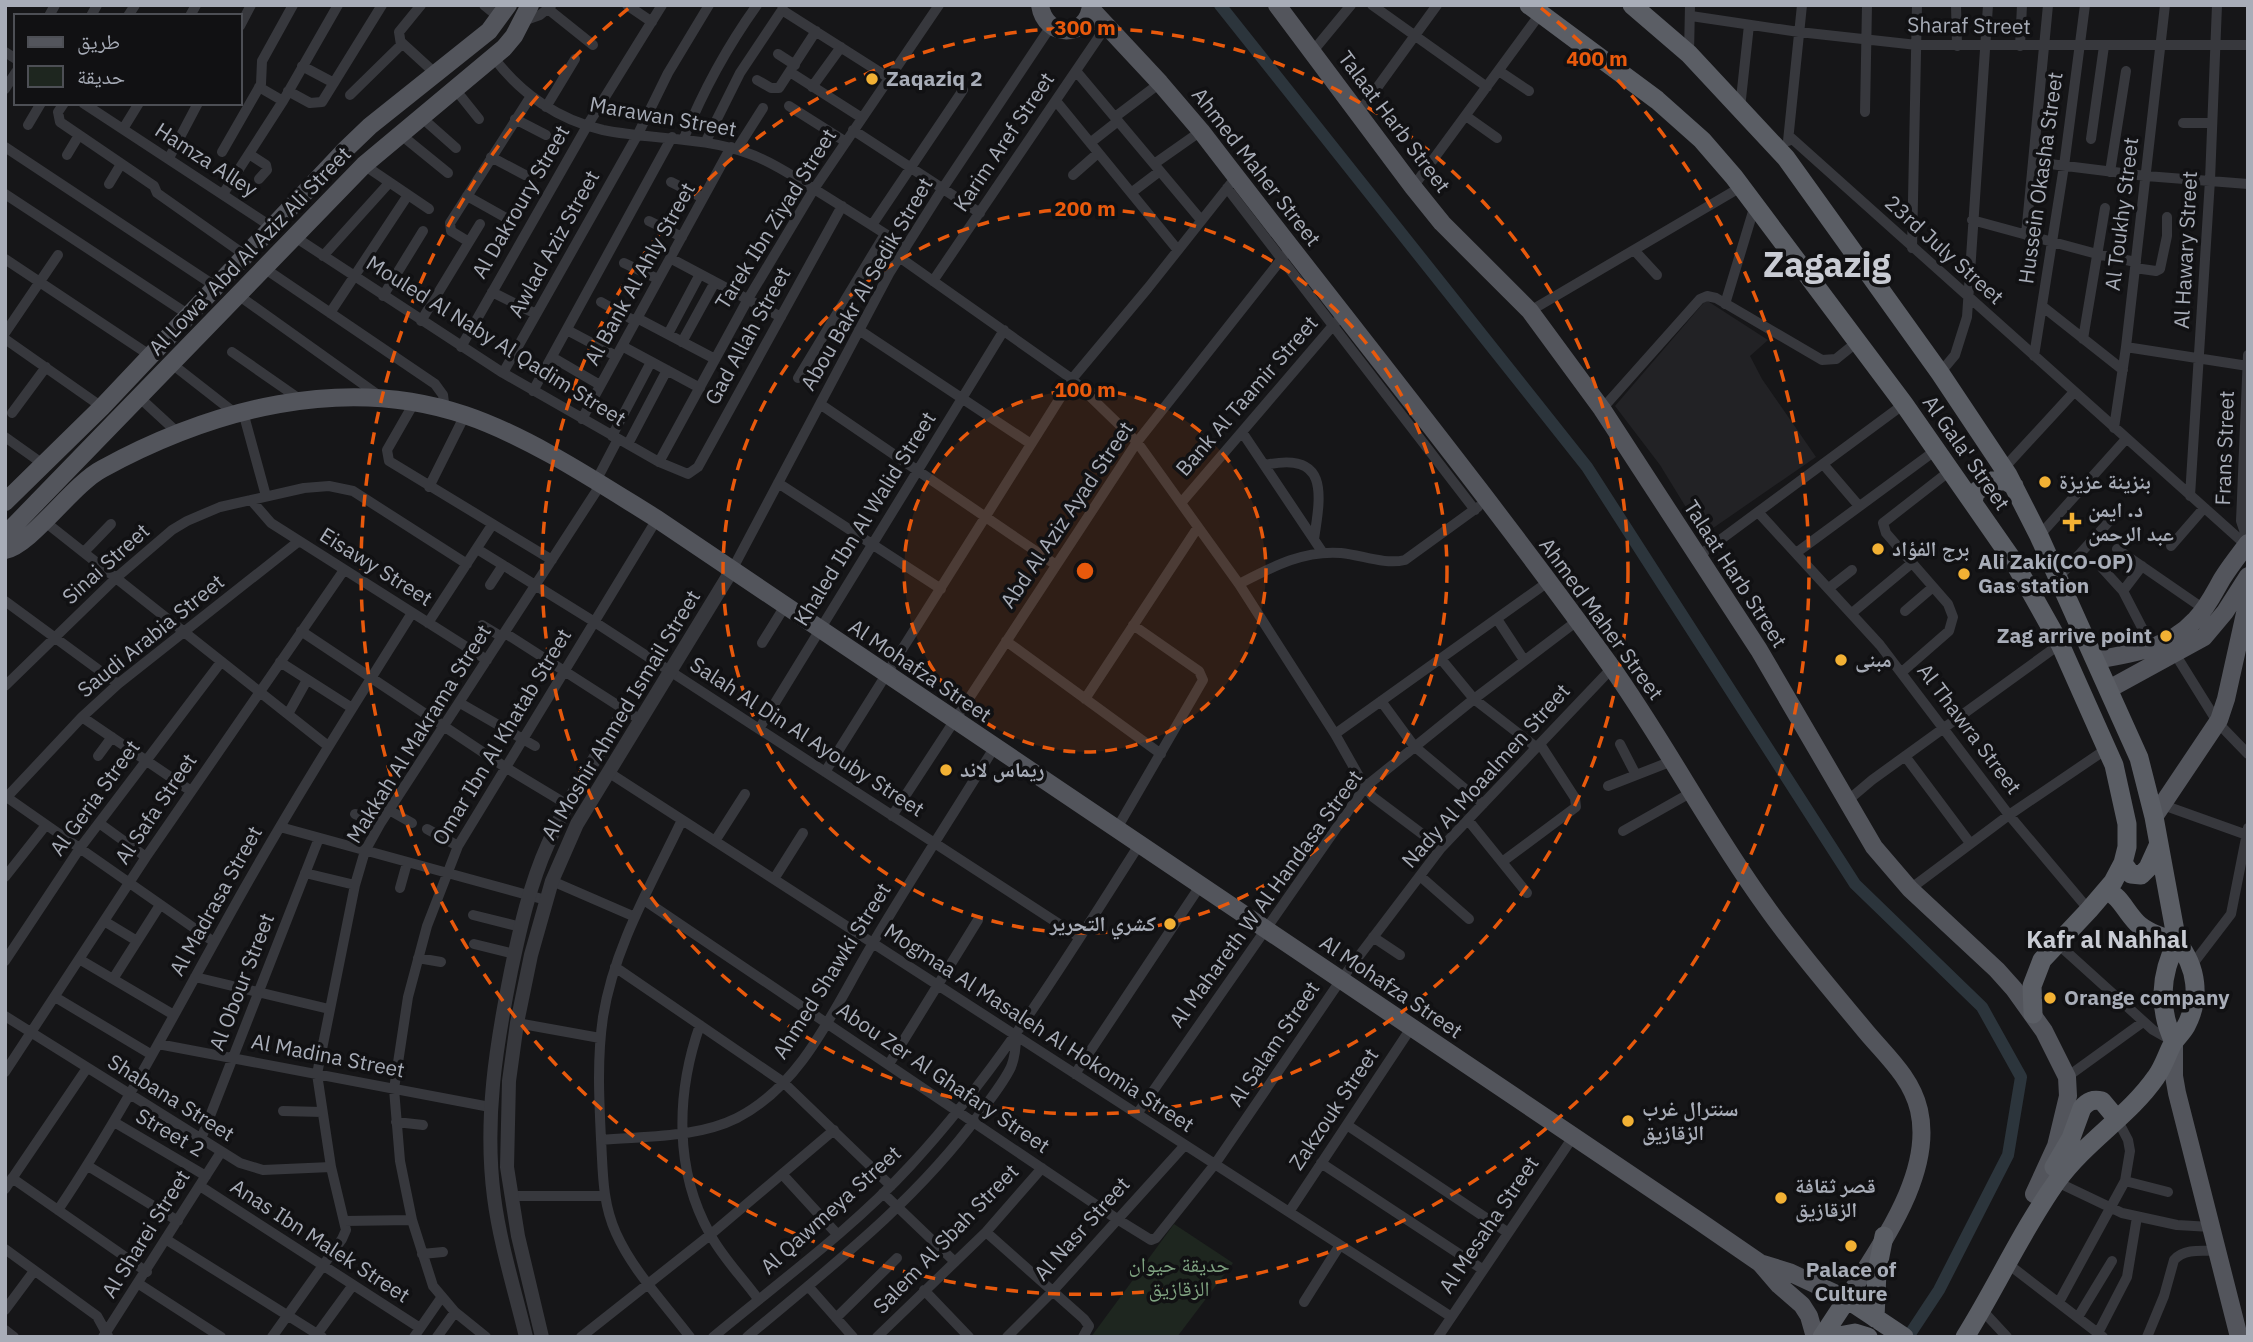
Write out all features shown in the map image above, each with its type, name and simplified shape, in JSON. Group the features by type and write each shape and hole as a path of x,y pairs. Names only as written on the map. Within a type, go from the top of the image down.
{"highway":[{"name":"Al Gala' Street","path":"1633,6 1689,54 1786,158 1940,373 2009,477 2109,689 2159,811 2158,846 2171,897 2177,942"},
{"name":"Al Gala' Street","path":"1534,9 1680,119 1702,140 1741,187 1973,502 2030,589 2060,644 2108,748 2127,824 2127,846 2123,863 2106,890 2059,945 2042,960 2034,977 2031,996 2033,1014"},
{"path":"1955,477 1969,482 1983,472 1991,457 1992,448"},
{"path":"1973,502 1975,493 1989,481 2006,481 2009,477"},
{"path":"2123,863 2131,874 2141,875 2148,868 2158,846"},
{"path":"1959,1335 1982,1310 2057,1182 2090,1142 2117,1119 2157,1076 2187,1023 2192,1008 2195,983 2192,965 2177,942 2138,924 2117,896 2106,890"},
{"path":"2174,1042 2166,1023 2163,1004 2165,971 2177,942"},
{"path":"1959,1335 2034,1194 2065,1150 2082,1108 2091,1101 2102,1101 2117,1119"},
{"path":"1876,1318 1877,1271 1884,1236"},
{"path":"1822,1337 1847,1299 1904,1337"},
{"path":"1833,1337 1844,1334 1866,1336"}],"main road":[{"path":"1040,5 1041,13 1051,26 1067,31 1076,29 1088,17 1091,7"},
{"name":"Talaat Harb Street","path":"1277,5 1442,223 1530,311 1602,409 1759,650 1874,848 1910,889 1997,970 2033,1014 2067,1077"},
{"name":"Ahmed Maher Street","path":"1091,7 1201,131 1231,183 1481,505 1548,582 1612,668 1779,925 1905,1076 1913,1092 1921,1128 1919,1164 1884,1236 1847,1299"},
{"name":"Al Lowa' Abd Al Aziz Ali Street","path":"5,535 364,165 494,58 538,10"},
{"name":"Al Lowa' Abd Al Aziz Ali Street","path":"5,502 102,407 357,138 489,31 504,11"},
{"path":"309,188 326,204"},
{"path":"290,208 308,223"},
{"name":"Al Mohafza Street","path":"5,550 20,544 94,473 178,433 239,413 301,400 356,397 414,403 465,415 500,429 598,482 657,519 1760,1263 1789,1272 1847,1299"},
{"path":"81,458 94,473"},
{"path":"2109,689 2188,628 2204,609 2247,543"},
{"path":"2095,660 2204,638 2248,576"},
{"path":"2159,811 2218,723 2248,600"},
{"path":"2174,1042 2177,1093 2239,1337"},
{"path":"2034,1194 2056,1146 2068,1096 2067,1077"},
{"name":"Al Mohafza Street","path":"1760,1263 1773,1280 1802,1305 1809,1315 1815,1337"}],"street":[{"path":"242,22 251,5"},
{"path":"222,152 259,87 262,61 293,5"},
{"path":"223,194 338,5"},
{"path":"259,87 310,103 322,102 382,5"},
{"path":"421,5 398,34 401,42 436,74"},
{"path":"484,5 504,11"},
{"path":"627,5 652,22"},
{"name":"Al Dakroury Street","path":"461,347 587,125 662,5"},
{"name":"Awlad Aziz Street","path":"503,373 638,134 668,73 709,5"},
{"path":"533,391 717,68 757,5"},
{"name":"Tarek Ibn Ziyad Street","path":"659,462 748,299 814,189 939,5"},
{"path":"1313,51 1352,5"},
{"path":"1372,5 1487,87"},
{"path":"1358,114 1437,5"},
{"path":"1786,158 1802,5"},
{"path":"1866,111 1867,5"},
{"path":"1912,248 1917,5"},
{"path":"1956,5 1957,46"},
{"path":"1940,373 1955,355 1962,337 1968,298 1988,5"},
{"path":"2020,46 2022,5"},
{"path":"2026,235 2048,5"},
{"name":"Hussein Okasha Street","path":"2034,356 2064,166 2085,5"},
{"name":"Al Toukhy Street","path":"2114,428 2136,265 2165,5"},
{"name":"Al Hawary Street","path":"2190,496 2210,180 2217,5"},
{"path":"706,141 740,74 782,7 889,78"},
{"path":"1413,187 1499,71 1534,9"},
{"path":"538,10 593,45"},
{"path":"1689,54 1691,11"},
{"name":"Sharaf Street","path":"1691,11 1749,25 1917,46 2248,45"},
{"name":"Karim Aref Street","path":"933,281 1107,25"},
{"path":"1740,108 1749,25"},
{"name":"Abou Bakr Al Sedik Street","path":"732,569 902,252 1051,26"},
{"path":"757,80 771,89 777,89 816,31"},
{"path":"350,95 401,42"},
{"path":"2091,139 2104,46"},
{"path":"812,86 841,47"},
{"path":"778,54 812,86 862,118"},
{"name":"Marawan Street","path":"494,58 517,85 546,107 587,125 638,134 706,141 734,148 770,163 872,225 902,252"},
{"path":"546,107 575,59"},
{"path":"302,66 334,83"},
{"path":"1076,71 1201,220"},
{"path":"1499,71 1529,91"},
{"path":"2110,172 2126,71"},
{"path":"1090,143 1160,83"},
{"path":"455,89 479,119"},
{"path":"872,225 963,90"},
{"path":"469,242 449,227 531,96"},
{"path":"1056,101 1177,249"},
{"path":"29,124 40,105"},
{"path":"63,105 58,112 59,120 154,186 157,193 245,255"},
{"name":"Hamza Alley","path":"86,105 272,227"},
{"path":"123,129 138,105"},
{"path":"169,158 197,105"},
{"path":"789,106 846,142"},
{"name":"Al Bank Al Ahly Street","path":"582,419 703,198 762,108"},
{"path":"1466,116 1497,138"},
{"path":"421,117 456,148"},
{"path":"515,119 546,135"},
{"path":"2183,122 2213,123"},
{"path":"853,130 979,213"},
{"path":"1132,194 1157,168 1201,131"},
{"path":"400,134 449,173"},
{"path":"67,155 79,135"},
{"name":"23rd July Street","path":"1789,136 2231,533 2247,543"},
{"path":"5,147 215,286"},
{"path":"1073,175 1098,153"},
{"path":"249,154 266,165 267,170 259,179"},
{"path":"491,157 525,175"},
{"path":"2034,162 2146,176 2248,184"},
{"path":"109,184 121,164"},
{"path":"364,165 429,209"},
{"path":"671,182 703,198"},
{"path":"323,256 389,183"},
{"path":"825,772 1072,379 1149,288 1231,183"},
{"path":"1530,311 1741,187"},
{"path":"5,194 189,315"},
{"path":"330,313 408,195"},
{"path":"467,196 508,219"},
{"path":"1725,303 1755,205"},
{"name":"Gad Allah Street","path":"680,472 688,474 698,467 842,206"},
{"path":"2082,339 2105,208"},
{"path":"1972,220 2156,271 2160,269 2167,236 2167,217"},
{"path":"649,221 682,237"},
{"path":"421,321 480,224"},
{"path":"383,296 423,231"},
{"path":"798,378 885,234"},
{"name":"Mouled Al Naby Al Qadim Street","path":"295,237 503,373 680,472"},
{"path":"1634,250 1657,275"},
{"path":"902,252 933,281 1072,379 1137,442 1239,584 1335,734 1365,788 1373,797 1441,848"},
{"name":"Abd Al Aziz Ayad Street","path":"892,816 1137,442 1286,253"},
{"path":"5,333 58,255"},
{"path":"670,258 781,317"},
{"path":"5,259 151,356"},
{"path":"624,263 658,279"},
{"path":"264,268 435,384 443,395 445,410"},
{"path":"668,334 700,274"},
{"path":"682,342 715,282"},
{"path":"492,292 536,314"},
{"path":"238,295 384,399"},
{"path":"1602,409 1700,299 1712,296 1822,360 1836,359 1857,342"},
{"path":"601,302 715,359"},
{"path":"2042,306 2123,370"},
{"name":"Bank Al Taamir Street","path":"1181,503 1338,320"},
{"path":"567,330 651,362 699,388"},
{"path":"859,330 1031,444"},
{"name":"Khaled Ibn Al Walid Street","path":"758,729 1004,330"},
{"path":"5,339 102,407"},
{"path":"2126,347 2248,366"},
{"path":"232,352 301,400"},
{"name":"Frans Street","path":"2247,543 2241,521 2248,355"},
{"path":"552,357 600,385"},
{"path":"619,440 651,362"},
{"path":"172,364 239,413 266,496"},
{"path":"12,413 46,367"},
{"path":"619,440 667,370"},
{"path":"2009,477 2074,392"},
{"path":"139,398 178,433"},
{"path":"414,403 389,446 387,454 392,464 552,560"},
{"path":"820,404 1056,565"},
{"path":"1697,557 1903,404"},
{"path":"429,486 465,415"},
{"path":"1242,432 1323,553"},
{"path":"5,437 43,464"},
{"path":"2039,536 2126,439"},
{"name":"Makkah Al Makrama Street","path":"344,1221 331,1167 317,1074 355,885 365,851 552,560 598,482 619,440"},
{"path":"1796,553 1936,450"},
{"path":"1265,465 1293,462 1304,466 1318,482 1320,493 1314,539"},
{"path":"1822,464 1859,506"},
{"path":"1902,672 1950,631 1952,610 1886,533 1883,523 1955,477"},
{"path":"778,483 941,589"},
{"name":"Sinai Street","path":"8,680 116,578 172,530 187,520 220,507 317,486 341,487 353,491 467,564"},
{"name":"Eisawy Street","path":"251,500 271,523 488,660"},
{"path":"1239,584 1286,561 1323,553 1343,553 1390,562 1405,560 1481,505"},
{"path":"2171,546 2204,508"},
{"name":"Al Thawra Street","path":"1758,512 1852,613 1902,672 2009,815 2090,910"},
{"path":"2058,578 2114,516"},
{"name":"Omar Ibn Al Khatab Street","path":"486,1337 455,1312 433,1286 412,1220 400,1161 394,1089 402,1028 418,958 446,873 458,846 657,519"},
{"path":"44,520 328,746"},
{"path":"2231,533 2241,521"},
{"path":"84,552 111,524"},
{"path":"428,623 492,525"},
{"path":"1085,699 1198,527"},
{"name":"Saudi Arabia Street","path":"6,797 82,717 118,684 299,541"},
{"name":"Salah Al Din Al Ayouby Street","path":"477,549 593,621 1079,937"},
{"path":"2117,549 2204,609"},
{"path":"1852,613 1912,563"},
{"path":"490,585 503,565"},
{"path":"2123,591 2141,566"},
{"path":"2102,568 2165,647 2218,723 2248,754"},
{"name":"Al Moshir Ahmed Ismail Street","path":"542,1337 510,1196 507,1167 507,1109 517,1023 531,955 552,881 587,806 732,569"},
{"name":"Al Safa Street","path":"5,1072 146,857 344,570"},
{"path":"1829,588 1852,570"},
{"path":"1335,734 1548,582"},
{"path":"1905,611 1933,587"},
{"path":"5,601 118,684"},
{"path":"762,643 785,606"},
{"name":"Al Madrasa Street","path":"58,1210 130,1096 279,827 412,613"},
{"path":"1497,619 1524,660"},
{"name":"Al Mahareth W Al Handasa Street","path":"1137,1114 1365,788 1414,746 1577,621"},
{"path":"482,625 504,635 639,719"},
{"path":"1116,830 1203,684 1199,671 1133,625"},
{"path":"301,631 505,767 571,801 587,806"},
{"path":"1006,641 1161,754"},
{"path":"1846,802 2060,644"},
{"path":"1441,659 1474,699 1538,746 1575,798 1576,807 1502,863"},
{"name":"Al Geria Street","path":"5,961 80,849 221,662"},
{"path":"280,662 352,708"},
{"name":"Nady Al Moaalmen Street","path":"1340,981 1441,848 1612,668"},
{"path":"288,714 307,680"},
{"path":"1381,701 1414,746 1483,804"},
{"path":"460,703 535,746"},
{"name":"Al Moshir Ahmed Ismail Street","path":"526,1337 494,1200 490,1167 490,1107 499,1029 521,927 545,851 625,710"},
{"path":"82,717 191,791"},
{"path":"98,756 112,737"},
{"path":"1620,744 1636,775"},
{"name":"Ahmed Shawki Street","path":"601,1140 711,1128 738,1118 754,1108 783,1082 800,1064 826,1023 994,748"},
{"path":"1910,889 2009,815 2108,748"},
{"path":"1905,756 1970,843"},
{"path":"1608,786 1672,761"},
{"name":"Mogmaa Al Masaleh Al Hokomia Street","path":"608,772 1450,1316"},
{"path":"1623,831 1692,792"},
{"path":"715,841 745,794"},
{"path":"6,797 214,942"},
{"path":"389,810 411,823"},
{"path":"2159,811 2247,831 2231,914 2192,965"},
{"path":"355,814 380,824"},
{"path":"682,820 635,917 615,967 600,1038 598,1089 603,1195 608,1214 625,1251 690,1337"},
{"path":"1468,820 1527,893"},
{"path":"99,823 146,857"},
{"path":"5,877 10,861 47,825"},
{"path":"279,827 546,900"},
{"path":"427,829 458,846"},
{"path":"774,879 803,833"},
{"name":"Al Obour Street","path":"201,1139 319,838"},
{"name":"Al Qawmeya Street","path":"713,1337 887,1189 958,1111 1016,1036 1139,845"},
{"path":"400,888 407,863"},
{"path":"305,873 355,885"},
{"path":"1420,876 1469,919"},
{"path":"552,881 635,917"},
{"path":"1075,1074 1200,887"},
{"name":"Abou Zer Al Ghafary Street","path":"644,900 1117,1219"},
{"path":"113,979 160,905"},
{"path":"473,915 521,927"},
{"path":"889,1064 978,919"},
{"path":"104,920 137,942"},
{"path":"1373,937 1400,955"},
{"path":"474,944 515,954"},
{"path":"2059,945 2152,1030 2174,1042"},
{"path":"418,958 441,962"},
{"path":"79,959 174,1015"},
{"path":"615,967 783,1082 834,1130 887,1189 897,1206 955,1262"},
{"path":"195,977 329,1009"},
{"name":"Al Salam Street","path":"1117,1219 1147,1239 1154,1240 1215,1164 1340,981"},
{"path":"55,997 152,1055"},
{"name":"Shabana Street","path":"5,1016 240,1163 263,1170 331,1167"},
{"path":"2067,1077 2144,1022"},
{"path":"517,1023 600,1038"},
{"path":"700,1025 687,1067 684,1089 682,1133 688,1176 710,1235 758,1299"},
{"name":"Zakzouk Street","path":"1289,1212 1411,1028"},
{"name":"Al Qawmeya Street","path":"747,1337 808,1286 934,1170 974,1121 1011,1067 1016,1036"},
{"name":"Al Madina Street","path":"158,1044 490,1107"},
{"path":"5,1189 87,1068"},
{"path":"283,1111 322,1112"},
{"path":"2059,1302 2125,1181 2130,1151 2128,1140 2117,1119"},
{"name":"Street 2","path":"114,1122 203,1181"},
{"path":"396,1122 423,1125"},
{"path":"1347,1125 1507,1232"},
{"path":"581,1337 710,1235 834,1130"},
{"name":"Al Mesaha Street","path":"1438,1337 1573,1137"},
{"name":"Al Nasr Street","path":"1007,1337 1053,1291 1185,1145"},
{"name":"Al Sharei Street","path":"106,1335 221,1152"},
{"path":"1321,1163 1482,1269"},
{"path":"88,1166 178,1222"},
{"name":"Salem Al Sbah Street","path":"877,1337 986,1232 1042,1168"},
{"path":"783,1175 837,1234"},
{"path":"12,1178 147,1272"},
{"name":"Anas Ibn Malek Street","path":"203,1181 417,1332"},
{"path":"2125,1181 2168,1192"},
{"path":"2057,1182 2109,1209 2177,1225 2211,1227"},
{"path":"510,1196 603,1195"},
{"path":"2008,1264 2101,1335 2127,1277 2137,1217"},
{"path":"272,1337 344,1234 344,1221 412,1220"},
{"path":"986,1232 1084,1319 1086,1331"},
{"path":"167,1240 318,1336 352,1285"},
{"path":"1304,1303 1340,1245"},
{"path":"5,1249 97,1316 106,1335"},
{"path":"2147,1337 2160,1307 2174,1260 2184,1252 2218,1251"},
{"path":"422,1254 443,1252"},
{"path":"836,1318 897,1258"},
{"path":"2078,1317 2112,1261"},
{"path":"5,1310 34,1271"},
{"path":"139,1284 221,1337"},
{"path":"808,1286 853,1337"},
{"path":"924,1290 969,1337"},
{"path":"417,1332 441,1298"},
{"path":"2160,1307 2174,1309"},
{"path":"1982,1310 2007,1337"},
{"path":"437,1337 455,1312"},
{"path":"5,1330 14,1337"}],"shaded area":[{"path":"1706,300 1768,340 1750,356 1762,379 1816,457 1703,535 1660,465 1615,406"}],"green space":[{"name":"حديقة حيوان الزقازيق","path":"1174,1224 1233,1263 1177,1337 1091,1337"}],"waterway":[{"path":"1220,5 1587,467 1855,884 1982,1007 2021,1077 2008,1155 1939,1290 1908,1337"}],"place":[{"name":"Zaqaziq 2","path":"872,79"},
{"name":"بنزينة عزيزة","path":"2045,482"},
{"name":"د. ايمن عبد الرحمن","path":"2072,522"},
{"name":"برج الفؤاد","path":"1878,549"},
{"name":"Ali Zaki(CO-OP) Gas station","path":"1964,574"},
{"name":"Zag arrive point","path":"2166,636"},
{"name":"مبنى","path":"1841,660"},
{"name":"ريماس لاند","path":"946,770"},
{"name":"كشري التحرير","path":"1170,924"},
{"name":"Orange company","path":"2050,998"},
{"name":"سنترال غرب الزقازيق","path":"1628,1121"},
{"name":"قصر ثقافة الزقازيق","path":"1781,1198"},
{"name":"Palace of Culture","path":"1851,1246"}],"district":[{"name":"Zagazig","path":"1827,265"},
{"name":"Kafr al Nahhal","path":"2107,940"}]}
